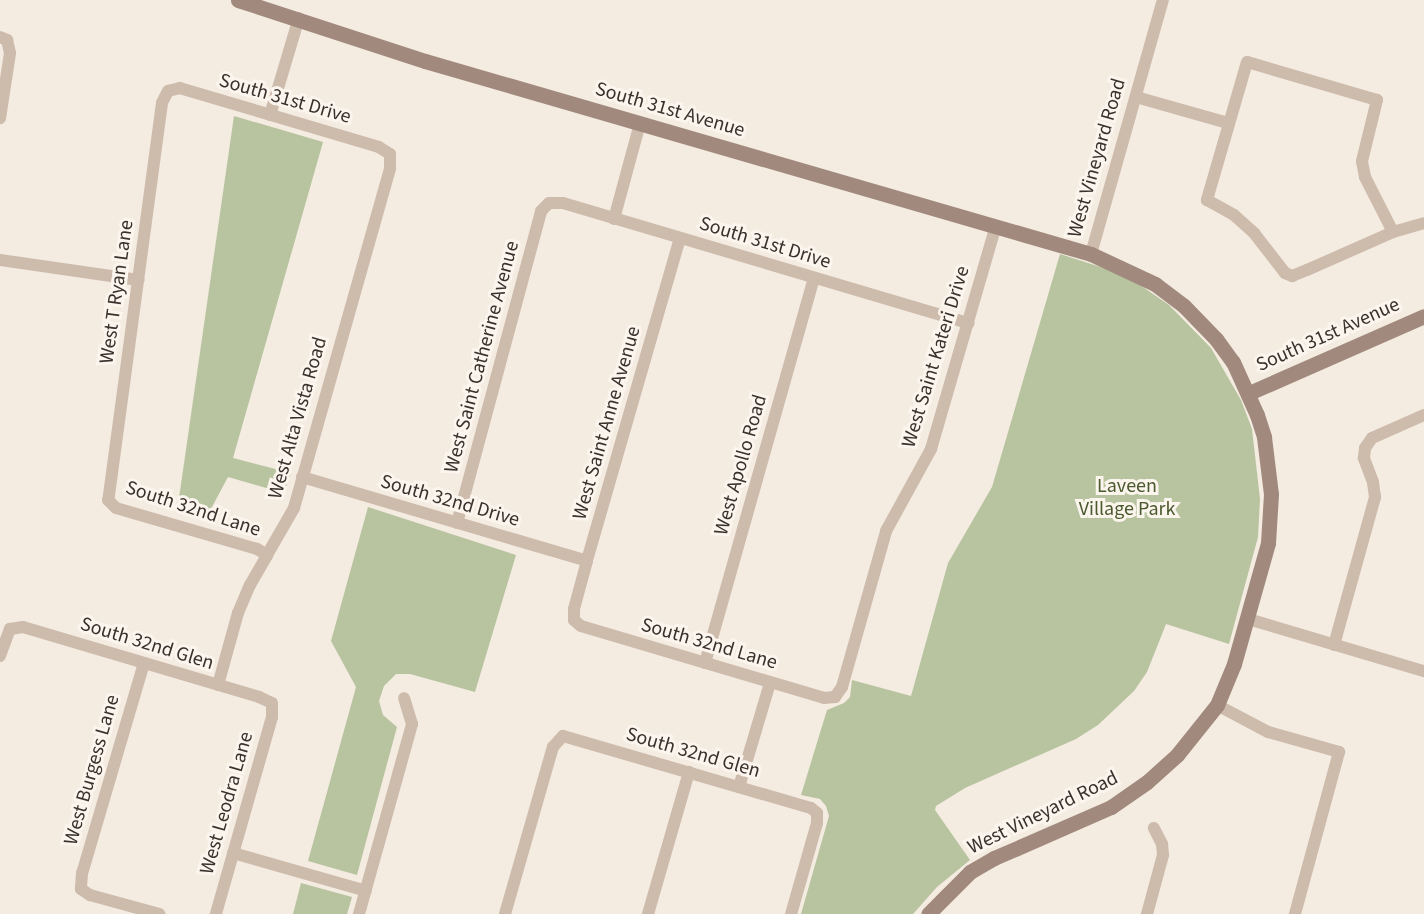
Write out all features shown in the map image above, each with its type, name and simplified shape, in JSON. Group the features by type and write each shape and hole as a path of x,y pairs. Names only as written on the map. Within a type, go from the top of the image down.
{"street":[{"name":"South 31st Avenue","path":"238,0 299,18 425,61 1091,254"},
{"name":"West Vineyard Road","path":"928,914 970,872 994,858 1111,807 1147,782 1183,748 1216,705 1234,664 1268,543 1271,494 1264,437 1249,393 1228,355 1184,306 1155,284 1091,254 1163,0"},
{"path":"270,115 299,18"},
{"path":"0,118 10,53 4,38"},
{"path":"1394,232 1365,177 1362,161 1377,100 1247,62 1207,200 1234,214 1254,233 1285,273 1292,276 1394,232 1424,223"},
{"name":"South 31st Drive","path":"168,91 180,88 379,147 390,154"},
{"name":"West T Ryan Lane","path":"108,500 107,488 139,280 162,103 168,91"},
{"path":"1136,97 1228,123"},
{"path":"614,219 640,123"},
{"name":"West Alta Vista Road","path":"218,685 238,613 294,508 390,168 390,154"},
{"name":"South 31st Drive","path":"549,203 563,203 969,323"},
{"name":"West Saint Catherine Avenue","path":"457,523 542,211 549,203"},
{"name":"West Saint Kateri Drive","path":"835,697 842,687 886,531 931,449 995,228"},
{"name":"West Saint Anne Avenue","path":"574,620 574,609 587,561 680,238"},
{"path":"0,260 139,280"},
{"name":"West Apollo Road","path":"705,663 814,278"},
{"name":"South 31st Avenue","path":"1249,393 1424,316"},
{"path":"1334,645 1375,497 1373,482 1364,458 1365,448 1372,438 1424,415"},
{"name":"South 32nd Drive","path":"302,477 587,561"},
{"name":"South 32nd Lane","path":"108,500 116,508 257,549 267,555"},
{"path":"1248,619 1424,671"},
{"name":"South 32nd Lane","path":"574,620 581,626 770,683 824,698 835,697"},
{"name":"South 32nd Glen","path":"0,656 10,628 23,627 259,697 272,703"},
{"name":"West Burgess Lane","path":"144,663 82,873 81,889 90,895 159,914"},
{"path":"739,787 770,683"},
{"path":"359,914 412,724 404,698"},
{"name":"West Leodra Lane","path":"216,914 272,717 272,703"},
{"path":"1216,705 1268,732 1339,752 1294,914"},
{"name":"South 32nd Glen","path":"505,914 553,747 563,736 811,808 817,813 817,823 791,914"},
{"path":"648,914 689,772"},
{"path":"1146,914 1163,855 1162,844 1154,828"},
{"path":"233,853 366,891"}],"green space":[{"path":"234,116 323,142 233,458 291,473 284,493 228,477 205,520 177,512"},
{"name":"Laveen Village Park","path":"1060,254 1110,270 1140,285 1169,305 1211,348 1241,400 1252,429 1260,499 1258,537 1229,644 1166,624 1147,672 1134,691 1098,725 1076,739 965,788 936,806 935,810 970,860 937,887 913,914 801,914 829,816 826,806 820,799 801,795 827,710 844,703 850,697 852,680 911,696 948,563 992,487"},
{"path":"368,507 516,555 475,692 410,674 396,674 384,686 379,701 383,715 397,727 357,875 308,861 356,687 331,641"},
{"path":"301,883 352,897 347,914 293,914"}]}
